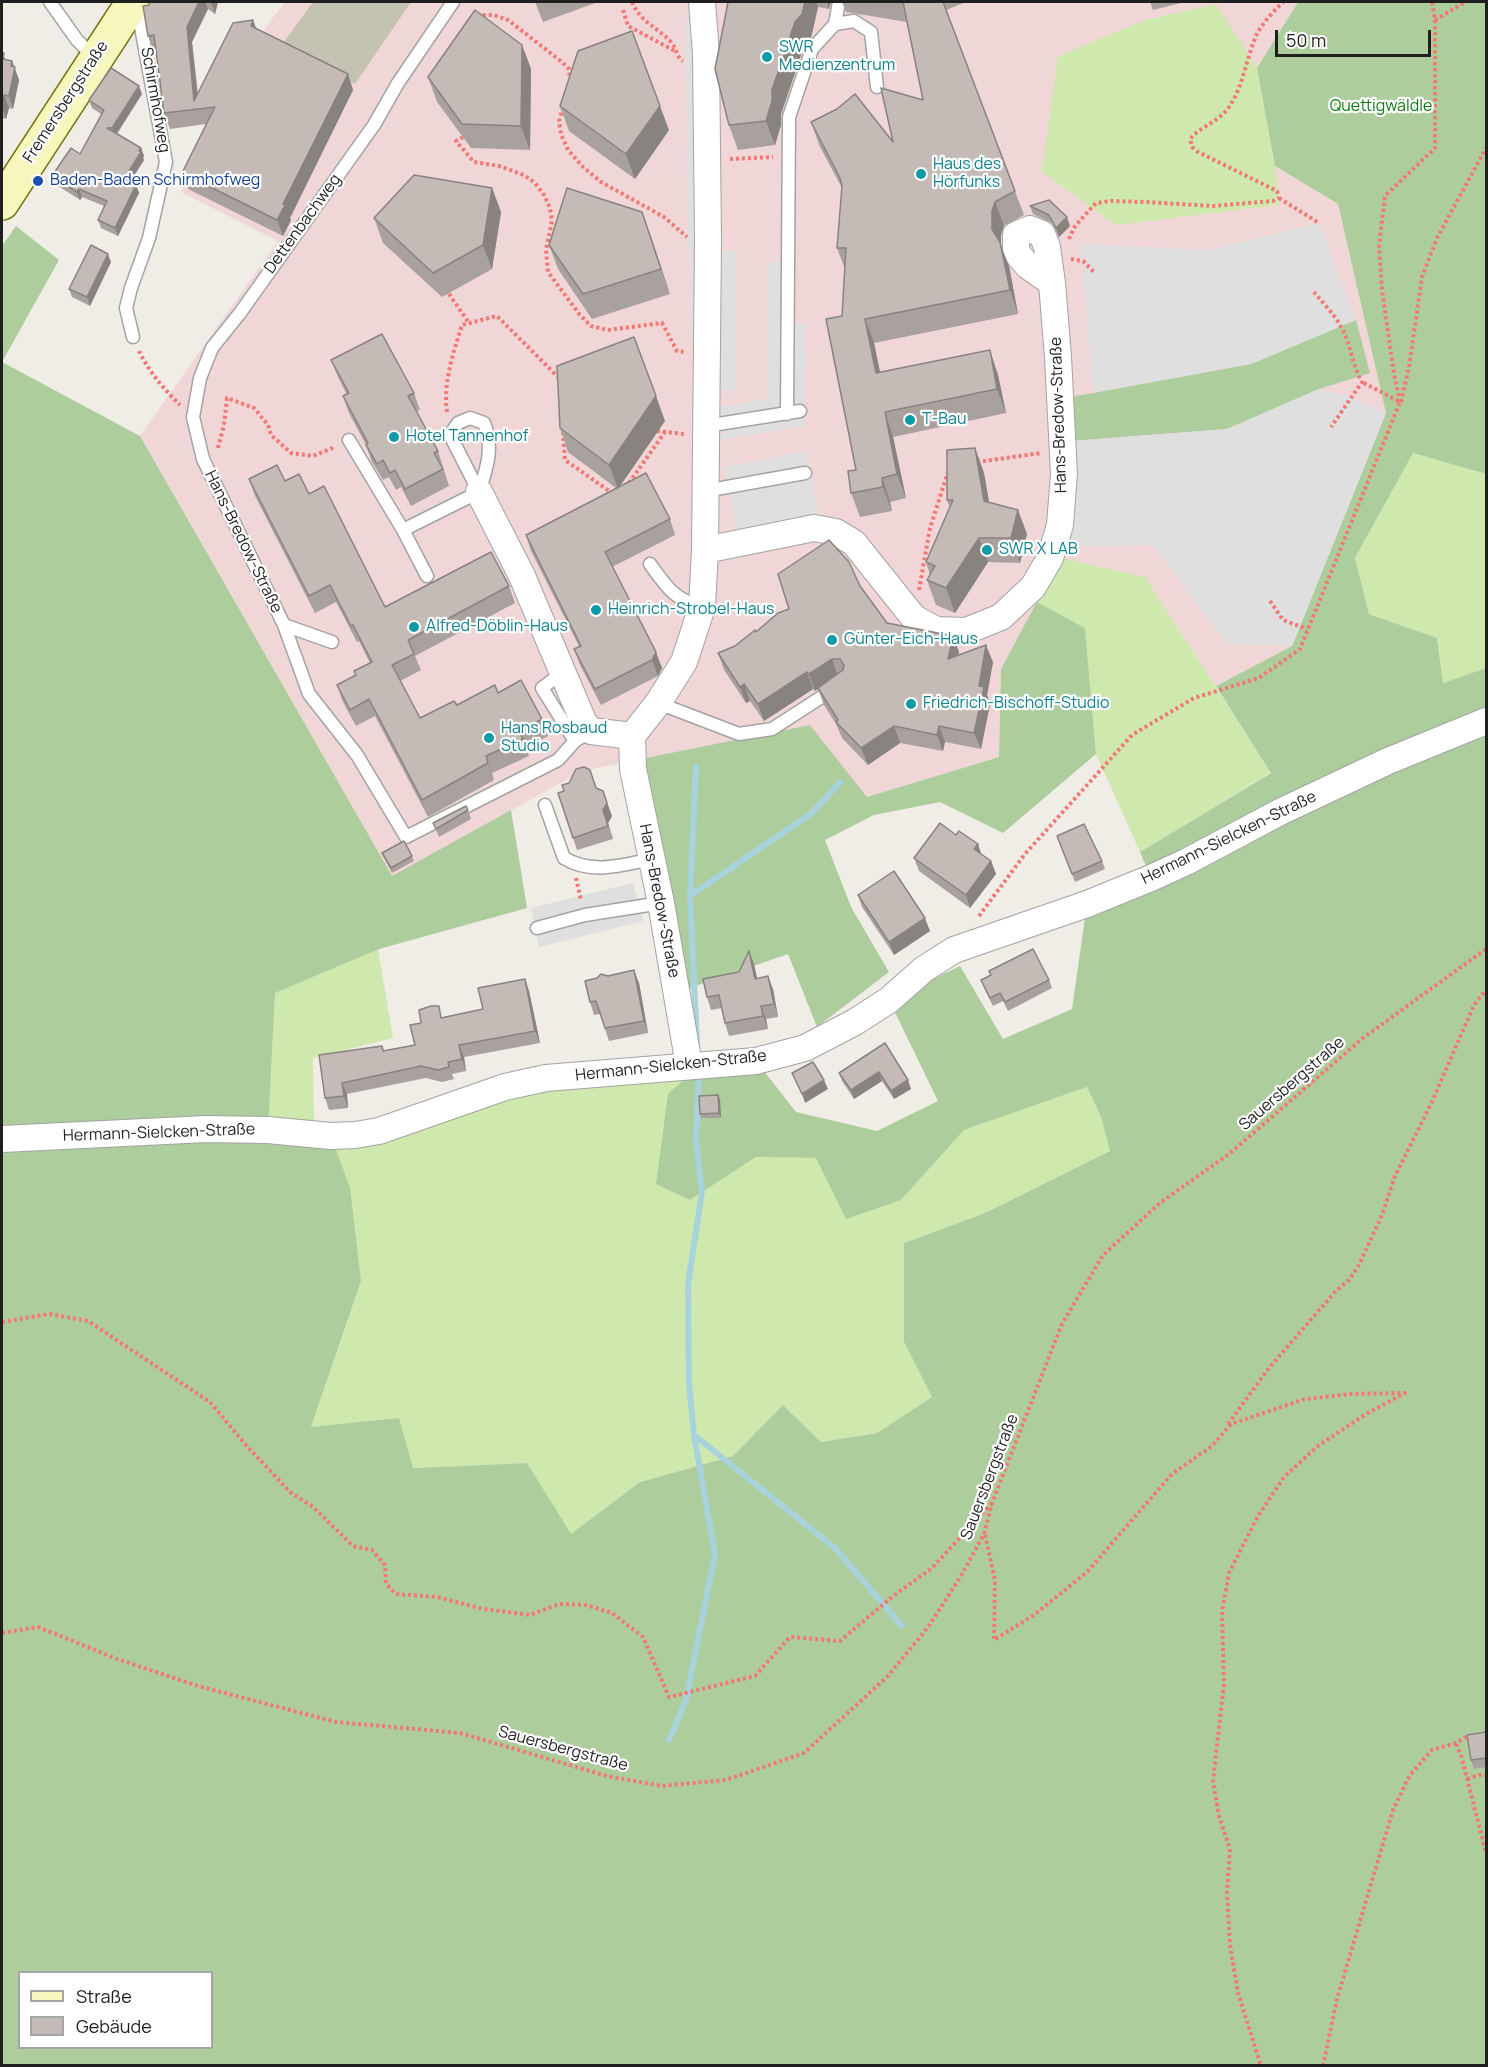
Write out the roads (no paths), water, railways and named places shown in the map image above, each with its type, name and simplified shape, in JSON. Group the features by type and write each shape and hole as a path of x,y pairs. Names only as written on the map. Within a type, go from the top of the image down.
{"main road":[{"name":"Fremersbergstraße","path":"2,203 95,58 135,2"}],"street":[{"path":"479,492 522,576 584,723 583,736 632,736 658,703 684,662 702,607 705,550 708,240 706,77 702,2"},
{"name":"Hans-Bredow-Straße","path":"705,550 814,528 836,532 854,543 914,618 936,630 966,631 1001,617 1033,587 1050,558 1060,525 1064,474 1052,283"},
{"name":"Hermann-Sielcken-Straße","path":"2,1139 206,1129 268,1130 331,1136 355,1135 379,1131 505,1087 546,1078 756,1061 805,1048 855,1022 889,1000 924,969 954,950 1087,904 1151,878 1280,812 1388,761 1486,721"},
{"name":"Hans-Bredow-Straße","path":"632,736 633,769 697,1065"}],"lane":[{"path":"50,2 77,40 95,58"},
{"name":"Schirmhofweg","path":"133,337 126,308 149,238 166,162 135,2"},
{"name":"Dettenbachweg","path":"203,459 193,417 200,378 212,348 240,313 374,125 398,83 453,2"},
{"path":"787,414 789,117 812,49 835,24 839,2"},
{"path":"835,24 854,21 871,32 877,87"},
{"path":"706,426 800,411"},
{"path":"403,530 479,492 490,458 489,435 484,423 470,417 458,423 450,435 479,492"},
{"path":"345,442 403,530 427,576"},
{"name":"Hans-Bredow-Straße","path":"203,459 284,625 309,694 357,755 406,837 558,760 583,736"},
{"path":"705,491 805,473"},
{"path":"650,564 669,590 686,603 702,607"},
{"name":"Hans-Bredow-Straße","path":"284,625 332,642"},
{"path":"658,703 739,734 772,729 842,683"},
{"path":"545,805 564,858 572,863 583,867 611,868 652,859"},
{"path":"537,928 585,915 661,903"}],"waterway":[{"path":"696,767 690,896 697,1044"},
{"path":"690,896 812,813 840,782"},
{"path":"669,1740 686,1700 715,1554 694,1435 689,1383 688,1284 702,1192 696,1142 699,1072"},
{"path":"694,1435 835,1548 902,1626"}],"place":[{"name":"SWR Medienzentrum","path":"767,57"},
{"name":"Haus des Hörfunks","path":"921,174"},
{"name":"Baden-Baden Schirmhofweg","path":"38,181"},
{"name":"T-Bau","path":"910,420"},
{"name":"Hotel Tannenhof","path":"394,437"},
{"name":"SWR X LAB","path":"987,550"},
{"name":"Heinrich-Strobel-Haus","path":"596,610"},
{"name":"Alfred-Döblin-Haus","path":"414,627"},
{"name":"Günter-Eich-Haus","path":"832,640"},
{"name":"Friedrich-Bischoff-Studio","path":"911,704"},
{"name":"Hans Rosbaud Studio","path":"489,738"}],"park label":[{"name":"Quettigwäldle","path":"1381,107"}]}
